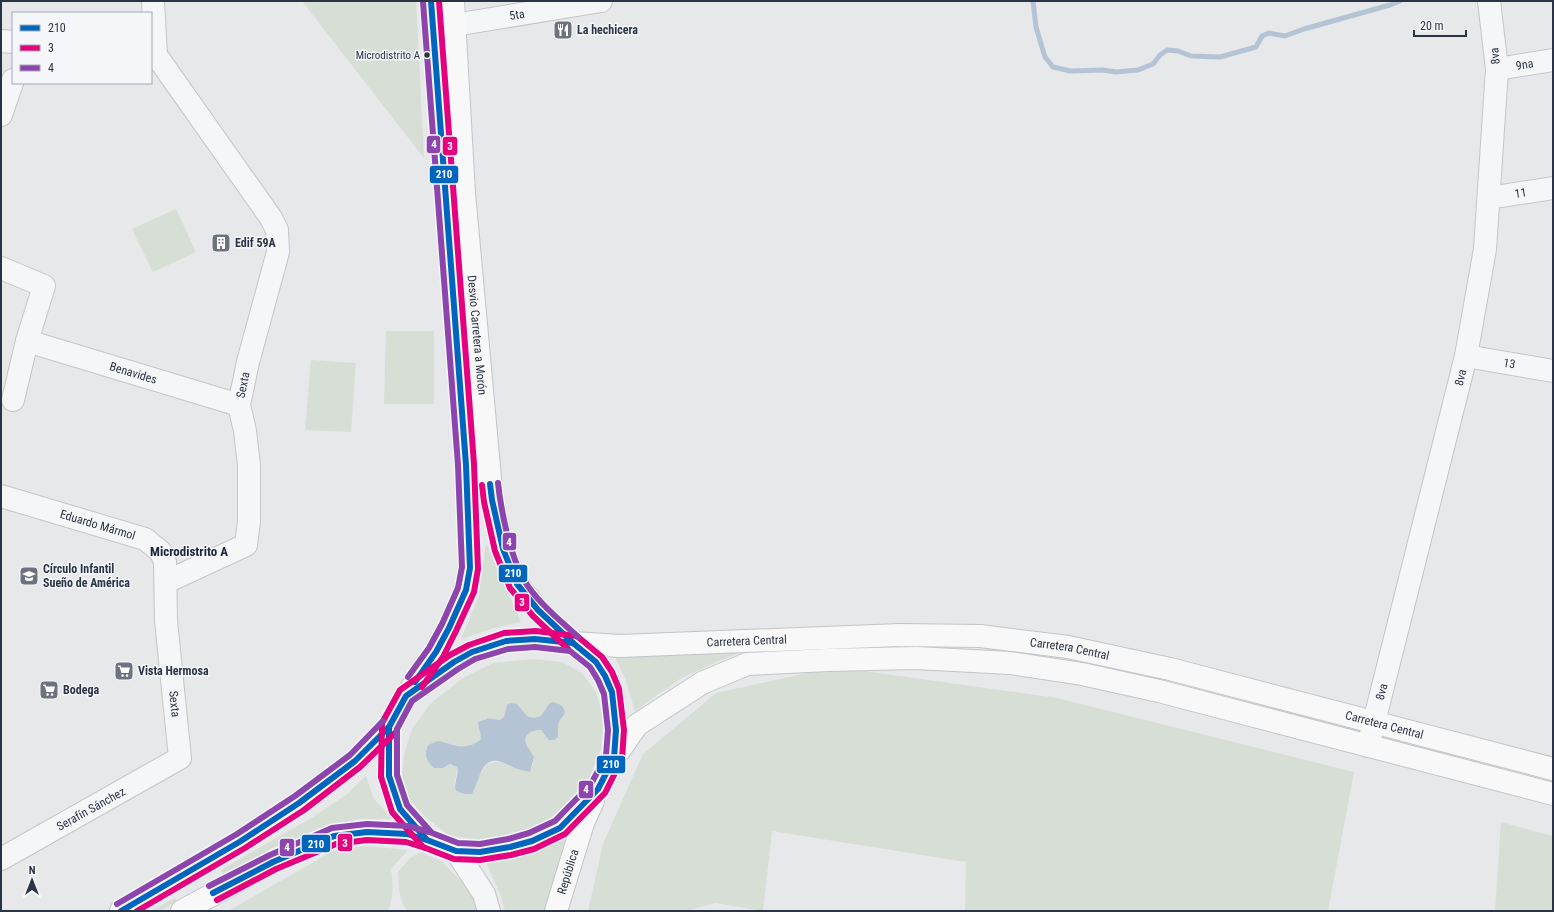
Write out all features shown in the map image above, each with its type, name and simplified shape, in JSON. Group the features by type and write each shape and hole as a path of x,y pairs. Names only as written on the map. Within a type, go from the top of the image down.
{"main road":[{"name":"Desvio Carretera a Morón","path":"389,727 406,696 436,652 466,590 470,568 466,465 431,1"},
{"name":"Desvio Carretera a Morón","path":"453,1 463,180 492,500 503,549 517,584 538,610 573,643 596,662 606,676 612,692 616,730 614,758"},
{"path":"466,465 488,462"},
{"name":"Carretera Central","path":"406,696 454,662 472,652 506,641 535,639 620,646 900,635 980,636 1068,647 1170,670 1553,769"},
{"name":"Carretera Central","path":"598,789 614,758 637,725 702,683 747,664 909,658 1010,662 1082,674 1159,691 1553,794"},
{"path":"389,727 389,776 400,809 427,840"},
{"path":"121,911 213,858 287,811 355,761 389,727"},
{"path":"182,911 273,862 334,836 368,832 407,834 427,840 456,852 480,852 510,847 532,841 560,828 598,789"},
{"name":"República","path":"556,911 583,823 598,789"}],"street":[{"name":"Sexta","path":"153,1 153,44 156,55 271,218 277,230 278,252 248,362 239,405 245,431 249,465 249,522 246,545 166,582 166,621 180,758"},
{"name":"5ta","path":"433,28 601,1"},
{"name":"8va","path":"1368,746 1466,356 1485,249 1497,69 1489,1"},
{"path":"1,41 12,42"},
{"name":"9na","path":"1497,69 1553,60"},
{"path":"1,115 12,83"},
{"name":"11","path":"1489,198 1553,188"},
{"path":"1,268 44,286 27,341 13,400"},
{"name":"Benavides","path":"27,341 239,405"},
{"name":"13","path":"1466,356 1553,371"},
{"name":"Eduardo Mármol","path":"1,496 145,539 161,552 165,562 166,582"},
{"name":"Serafín Sánchez","path":"1,859 180,758"},
{"path":"456,852 484,894 489,911"}],"shaded area":[{"path":"302,1 416,1 424,158"},
{"path":"176,209 196,252 153,272 132,229"},
{"path":"386,331 434,331 434,404 384,404"},
{"path":"311,360 356,363 351,432 305,430"},
{"path":"486,543 521,622 494,628 461,639 479,595"},
{"path":"748,650 718,661 678,680 635,711 625,678 615,657"},
{"path":"533,659 562,662 582,673 596,692 604,719 601,749 585,789 549,819 515,836 488,841 450,836 423,815 409,799 402,777 404,754 412,729 431,703 463,678 493,663","holes":["517,704 528,717 539,717 545,712 547,707 564,716 549,739 541,730 529,733 526,741 533,764 530,769 518,769 500,762 487,764 479,776 454,786 457,767 452,764 446,766 439,741 461,746 476,743 481,739 481,730 478,726 487,718 500,720 504,718 507,705"]},
{"path":"835,667 1057,698 1354,772 1328,911 965,911 966,862 772,831 763,911 715,903 687,911 588,911 603,844 643,754 716,693"},
{"path":"366,776 374,799 393,819 359,819 319,829 272,848 224,876 221,870 313,817 346,795"},
{"path":"1501,822 1553,836 1553,911 1495,911"},
{"path":"567,832 545,911 505,911 501,896 485,860"},
{"path":"365,846 408,850 391,869 392,890 388,911 228,911 333,851"},
{"path":"421,852 441,861 470,890 479,911 408,911 402,903 398,872 410,858"},
{"path":"175,898 177,901 160,911 151,911"}],"water":[{"path":"553,702 561,705 565,711 558,724 558,737 554,740 549,740 541,730 532,731 528,734 525,740 527,747 534,757 530,772 517,769 498,761 490,762 482,770 472,794 465,794 456,791 455,788 458,772 457,767 450,764 443,768 434,768 429,763 426,755 428,745 438,741 463,746 478,742 481,739 481,734 478,722 487,718 500,720 504,717 507,705 510,703 517,704 528,717 537,717 542,715 549,704"}],"waterway":[{"path":"1033,1 1036,27 1045,57 1053,67 1070,71 1103,70 1116,72 1138,70 1153,64 1160,55 1167,50 1178,51 1191,56 1220,57 1256,47 1262,36 1269,33 1285,36 1400,1"}],"transit line":[{"name":"210","path":"415,682 436,652 449,628 466,590 470,568 466,465 431,1"},
{"name":"3","path":"422,687 443,657 456,631 474,592 478,569 474,464 439,1"},
{"name":"4","path":"408,677 429,648 442,624 458,588 462,567 458,465 423,2"},
{"name":"4","path":"498,483 501,506 510,546 524,580 535,596 578,637"},
{"name":"210","path":"490,484 503,549 517,584 538,610 573,643"},
{"name":"3","path":"482,485 484,502 495,551 510,588 533,616 568,649"},
{"name":"3","path":"536,631 577,636 602,657 612,672 619,689 624,730 622,759 605,793 565,834 534,849 511,855 480,860 454,859 423,847 392,812 381,777 382,723 400,690 450,655 469,645 504,633 536,631"},
{"name":"210","path":"535,639 573,643 596,662 605,676 612,692 616,730 614,758 598,789 560,828 532,841 510,847 480,852 456,851 427,840 400,809 389,776 389,727 406,696 454,662 472,652 506,641 535,639"},
{"name":"4","path":"535,647 570,651 590,667 604,694 608,730 606,756 591,784 555,821 529,833 508,839 480,844 458,843 432,833 407,805 397,775 397,729 412,701 475,659 508,649 535,647"},
{"name":"4","path":"117,904 237,834 295,796 350,755 383,721"},
{"name":"210","path":"121,911 241,841 299,803 355,761 389,727"},
{"name":"3","path":"137,911 245,848 304,810 360,767 395,733"},
{"name":"4","path":"209,886 270,855 332,828 367,824 408,826 429,832"},
{"name":"210","path":"213,893 273,862 334,836 367,832 407,834 427,840"},
{"name":"3","path":"217,900 276,869 336,844 367,840 406,842 425,848"}],"place":[{"name":"La hechicera","path":"563,30"},
{"name":"Microdistrito A","path":"427,55"},
{"name":"Edif 59A","path":"221,243"},
{"name":"Círculo Infantil Sueño de América","path":"29,576"},
{"name":"Vista Hermosa","path":"124,671"},
{"name":"Bodega","path":"49,690"}],"district":[{"name":"Microdistrito A","path":"189,551"}]}
